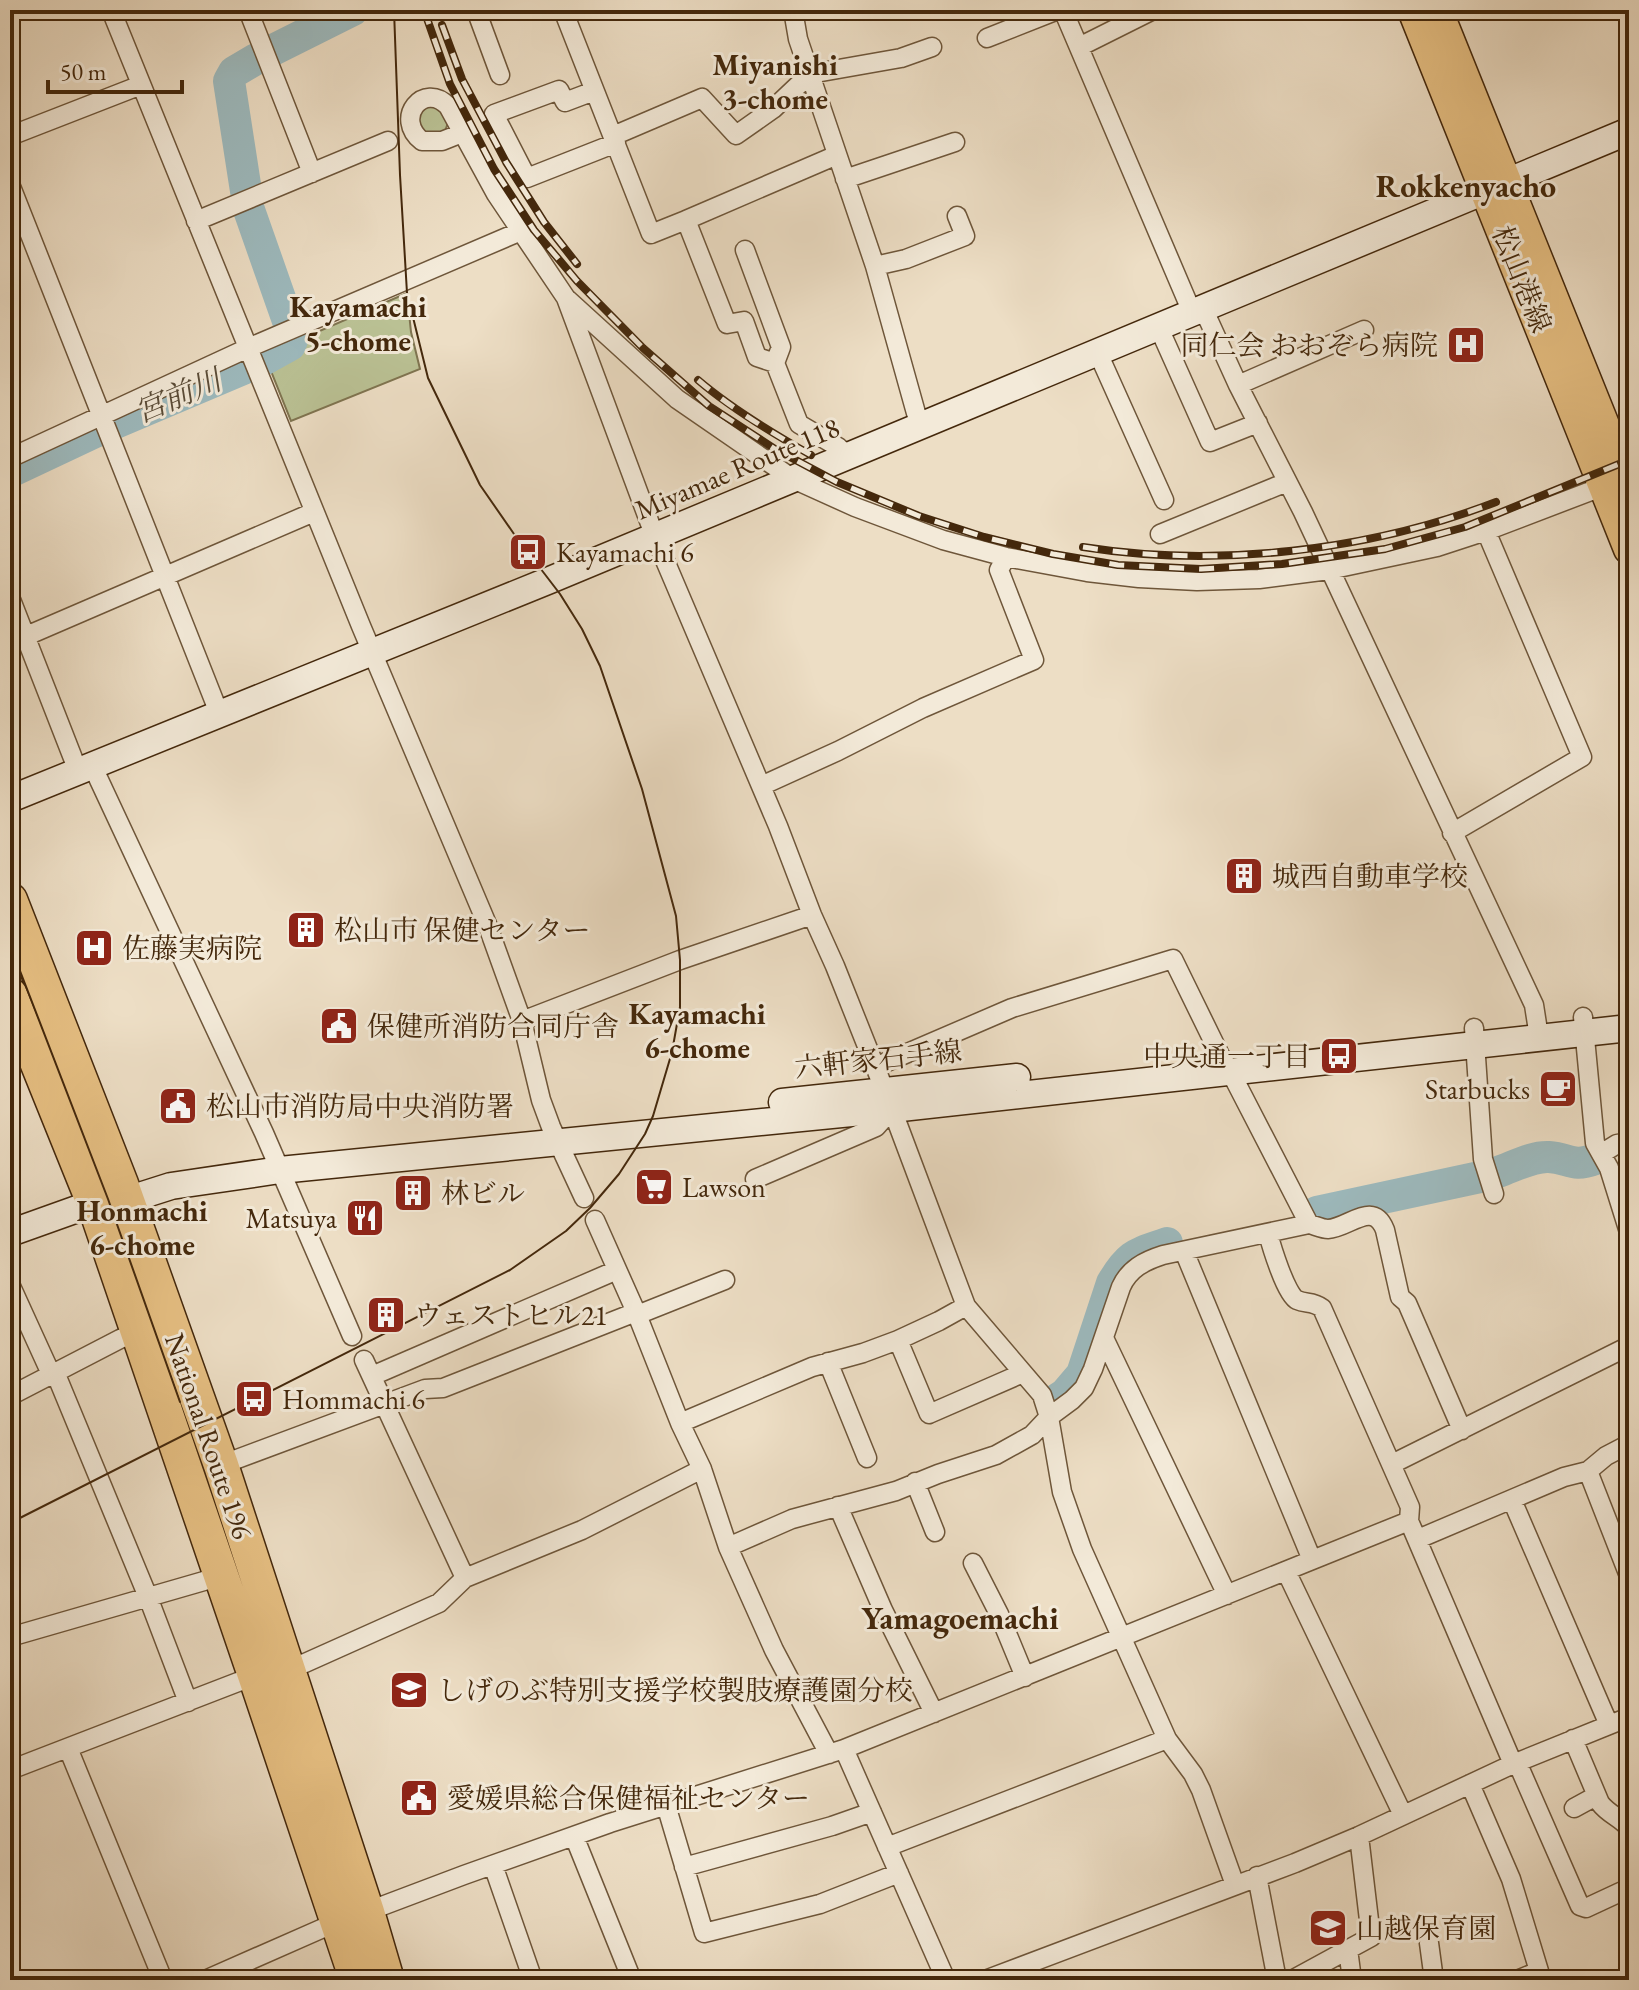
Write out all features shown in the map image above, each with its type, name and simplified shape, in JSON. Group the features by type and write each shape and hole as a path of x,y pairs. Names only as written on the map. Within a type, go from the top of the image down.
{"highway":[{"name":"National Route 196","path":"10,900 21,960 221,1465 253,1563 272,1673 352,1917 387,1980"},
{"name":"National Route 196","path":"10,995 114,1196 139,1331 221,1575 272,1673"},
{"name":"National Route 196","path":"352,1917 357,1980"}],"main road":[{"name":"松山港線","path":"1413,10 1497,187 1622,480 1629,549"},
{"name":"松山港線","path":"1437,10 1497,187"}],"street":[{"path":"111,10 371,652 487,924 522,1021 541,1100 584,1198"},
{"path":"248,10 312,173"},
{"path":"476,10 500,75"},
{"path":"563,10 651,234 837,155"},
{"path":"793,10 798,39 875,266 916,413 923,425"},
{"path":"987,38 1061,10 1188,303 1208,319 1287,482 1534,1005 1538,1030"},
{"path":"1079,47 1153,10"},
{"path":"594,91 565,102 559,90 494,114 527,178 702,98 736,135 773,109 810,74 901,58 932,47"},
{"path":"10,136 141,85"},
{"name":"Miyamae Route 118","path":"10,799 655,537 1629,131"},
{"path":"462,133 496,194 566,298 655,537 761,786 884,1089 966,1306 1042,1395 1049,1417 1062,1492 1082,1549 1167,1739 1201,1790 1235,1885"},
{"path":"196,221 388,141"},
{"path":"845,179 955,142"},
{"path":"10,184 219,713"},
{"path":"875,266 906,259 965,236 957,216"},
{"path":"686,220 727,324 744,321 757,357 775,363"},
{"path":"10,458 248,348 521,231"},
{"path":"745,250 781,347 775,363 799,424 848,456"},
{"path":"566,298 677,399 793,479 943,540 1006,557 1087,572 1197,581 1259,579 1329,570 1437,547 1622,480"},
{"path":"1159,328 1210,442 1258,423"},
{"path":"1238,385 1364,330"},
{"path":"1098,353 1164,500"},
{"path":"1160,534 1287,482"},
{"path":"18,639 314,512"},
{"path":"1452,833 1582,757 1486,531"},
{"path":"761,786 923,708 1034,660 999,570 1006,557"},
{"path":"10,597 18,639 85,768 277,1163 352,1336"},
{"path":"522,1021 680,960 812,915"},
{"path":"755,1179 876,1127 884,1089 1012,1008 1173,959 1309,1224"},
{"name":"六軒家石手線","path":"10,1233 114,1196 168,1169 277,1163 555,1135 884,1089 1225,1063 1538,1030 1584,1024 1629,1012"},
{"path":"1584,1024 1595,1143 1609,1168 1629,1232"},
{"name":"六軒家石手線","path":"1584,1024 1629,1028"},
{"path":"1474,1036 1483,1159 1494,1194"},
{"path":"1601,1154 1617,1144 1629,1142"},
{"path":"728,1547 792,1519 896,1491 1016,1445 1032,1435 1084,1388 1126,1276 1146,1261 1309,1224 1329,1229 1362,1217 1374,1216 1381,1220 1400,1297 1407,1303 1462,1430"},
{"path":"595,1220 702,1469 728,1547 774,1650 872,1812 946,1980"},
{"path":"1268,1233 1291,1295 1297,1300 1315,1302 1322,1308 1410,1507 1409,1521 1580,1906 1586,1908 1629,1888"},
{"path":"1184,1251 1312,1560"},
{"path":"465,1578 368,1368 617,1270"},
{"path":"221,1465 425,1389 443,1388 725,1280"},
{"path":"10,1284 53,1373 148,1597 188,1702"},
{"path":"680,1423 812,1367 898,1340 966,1306"},
{"path":"10,1396 139,1331"},
{"path":"1104,1338 1227,1595"},
{"path":"898,1340 929,1414 1023,1373"},
{"path":"1392,1464 1629,1346"},
{"path":"828,1362 867,1458"},
{"path":"1418,1539 1564,1477 1588,1471 1606,1456 1629,1444"},
{"path":"10,1770 238,1682 305,1663 439,1603 465,1578 582,1530 702,1469"},
{"path":"1588,1471 1629,1576"},
{"path":"915,1482 935,1532"},
{"path":"1512,1500 1609,1725"},
{"path":"838,1506 883,1610 934,1713"},
{"path":"210,1979 352,1917 493,1865 666,1805 837,1752 1409,1521"},
{"path":"10,1637 253,1563"},
{"path":"973,1563 999,1614 1025,1677"},
{"path":"1286,1571 1403,1815"},
{"path":"985,1980 1359,1836 1515,1763 1629,1717"},
{"path":"887,1847 1167,1739"},
{"path":"1573,1739 1596,1796 1606,1810 1629,1828"},
{"path":"68,1748 163,1980"},
{"path":"1470,1784 1511,1879 1540,1975 1517,1980"},
{"path":"1574,1808 1596,1796"},
{"path":"666,1805 704,1933 820,1904 899,1873"},
{"path":"684,1867 872,1812"},
{"path":"574,1836 632,1980"},
{"path":"1292,1980 1371,1937 1359,1836"},
{"path":"493,1865 533,1980"},
{"path":"1257,1876 1277,1980"},
{"path":"1429,1943 1434,1980"},
{"path":"1348,1949 1352,1980"}],"green space":[{"path":"432,103 449,120 445,131 433,137 417,127 419,109"},
{"path":"407,293 411,332 420,369 291,421 269,366 301,339"}],"waterway":[{"name":"宮前川","path":"271,51 353,10"},
{"name":"宮前川","path":"246,191 229,81 234,72 256,59"},
{"name":"宮前川","path":"249,210 288,321"},
{"name":"宮前川","path":"263,360 290,345 292,340"},
{"name":"宮前川","path":"113,424 243,369"},
{"name":"宮前川","path":"10,472 97,431"},
{"path":"1498,1172 1543,1157 1576,1163 1595,1159"},
{"path":"1317,1212 1480,1177"},
{"path":"1056,1400 1082,1374 1118,1273 1135,1256 1167,1243"}],"tram line":[{"path":"10,1523 510,1270 566,1231 619,1174 645,1134 672,1052 680,1007 676,916 642,789 600,666 560,594 480,485 428,378 407,293 394,10"},
{"path":"10,945 108,1199 180,1402"}],"railway":[{"path":"424,10 450,84 494,169 534,230 577,281 643,348 709,406 775,449 837,482 919,516 984,537 1053,554 1118,565 1201,569 1282,564 1385,549 1465,527 1629,460"},
{"path":"442,25 462,79 506,162 544,222 577,264"},
{"path":"698,380 753,420 811,455"},
{"path":"1083,547 1186,556 1292,551 1397,533 1496,502"}],"place":[{"name":"同仁会 おおぞら病院","path":"1466,345"},
{"name":"Kayamachi 6","path":"528,552"},
{"name":"城西自動車学校","path":"1244,876"},
{"name":"松山市 保健センター","path":"306,930"},
{"name":"佐藤実病院","path":"94,948"},
{"name":"保健所消防合同庁舎","path":"339,1026"},
{"name":"中央通一丁目","path":"1339,1056"},
{"name":"Starbucks","path":"1558,1089"},
{"name":"松山市消防局中央消防署","path":"178,1106"},
{"name":"Lawson","path":"654,1187"},
{"name":"林ビル","path":"413,1193"},
{"name":"Matsuya","path":"365,1218"},
{"name":"ウェストヒル21","path":"386,1315"},
{"name":"Hommachi 6","path":"254,1399"},
{"name":"しげのぶ特別支援学校製肢療護園分校","path":"409,1690"},
{"name":"愛媛県総合保健福祉センター","path":"419,1798"},
{"name":"山越保育園","path":"1328,1928"}],"district":[{"name":"Miyanishi 3-chome","path":"775,82"},
{"name":"Rokkenyacho","path":"1466,186"},
{"name":"Kayamachi 5-chome","path":"358,324"},
{"name":"Kayamachi 6-chome","path":"697,1031"},
{"name":"Honmachi 6-chome","path":"142,1228"},
{"name":"Yamagoemachi","path":"960,1618"}]}
